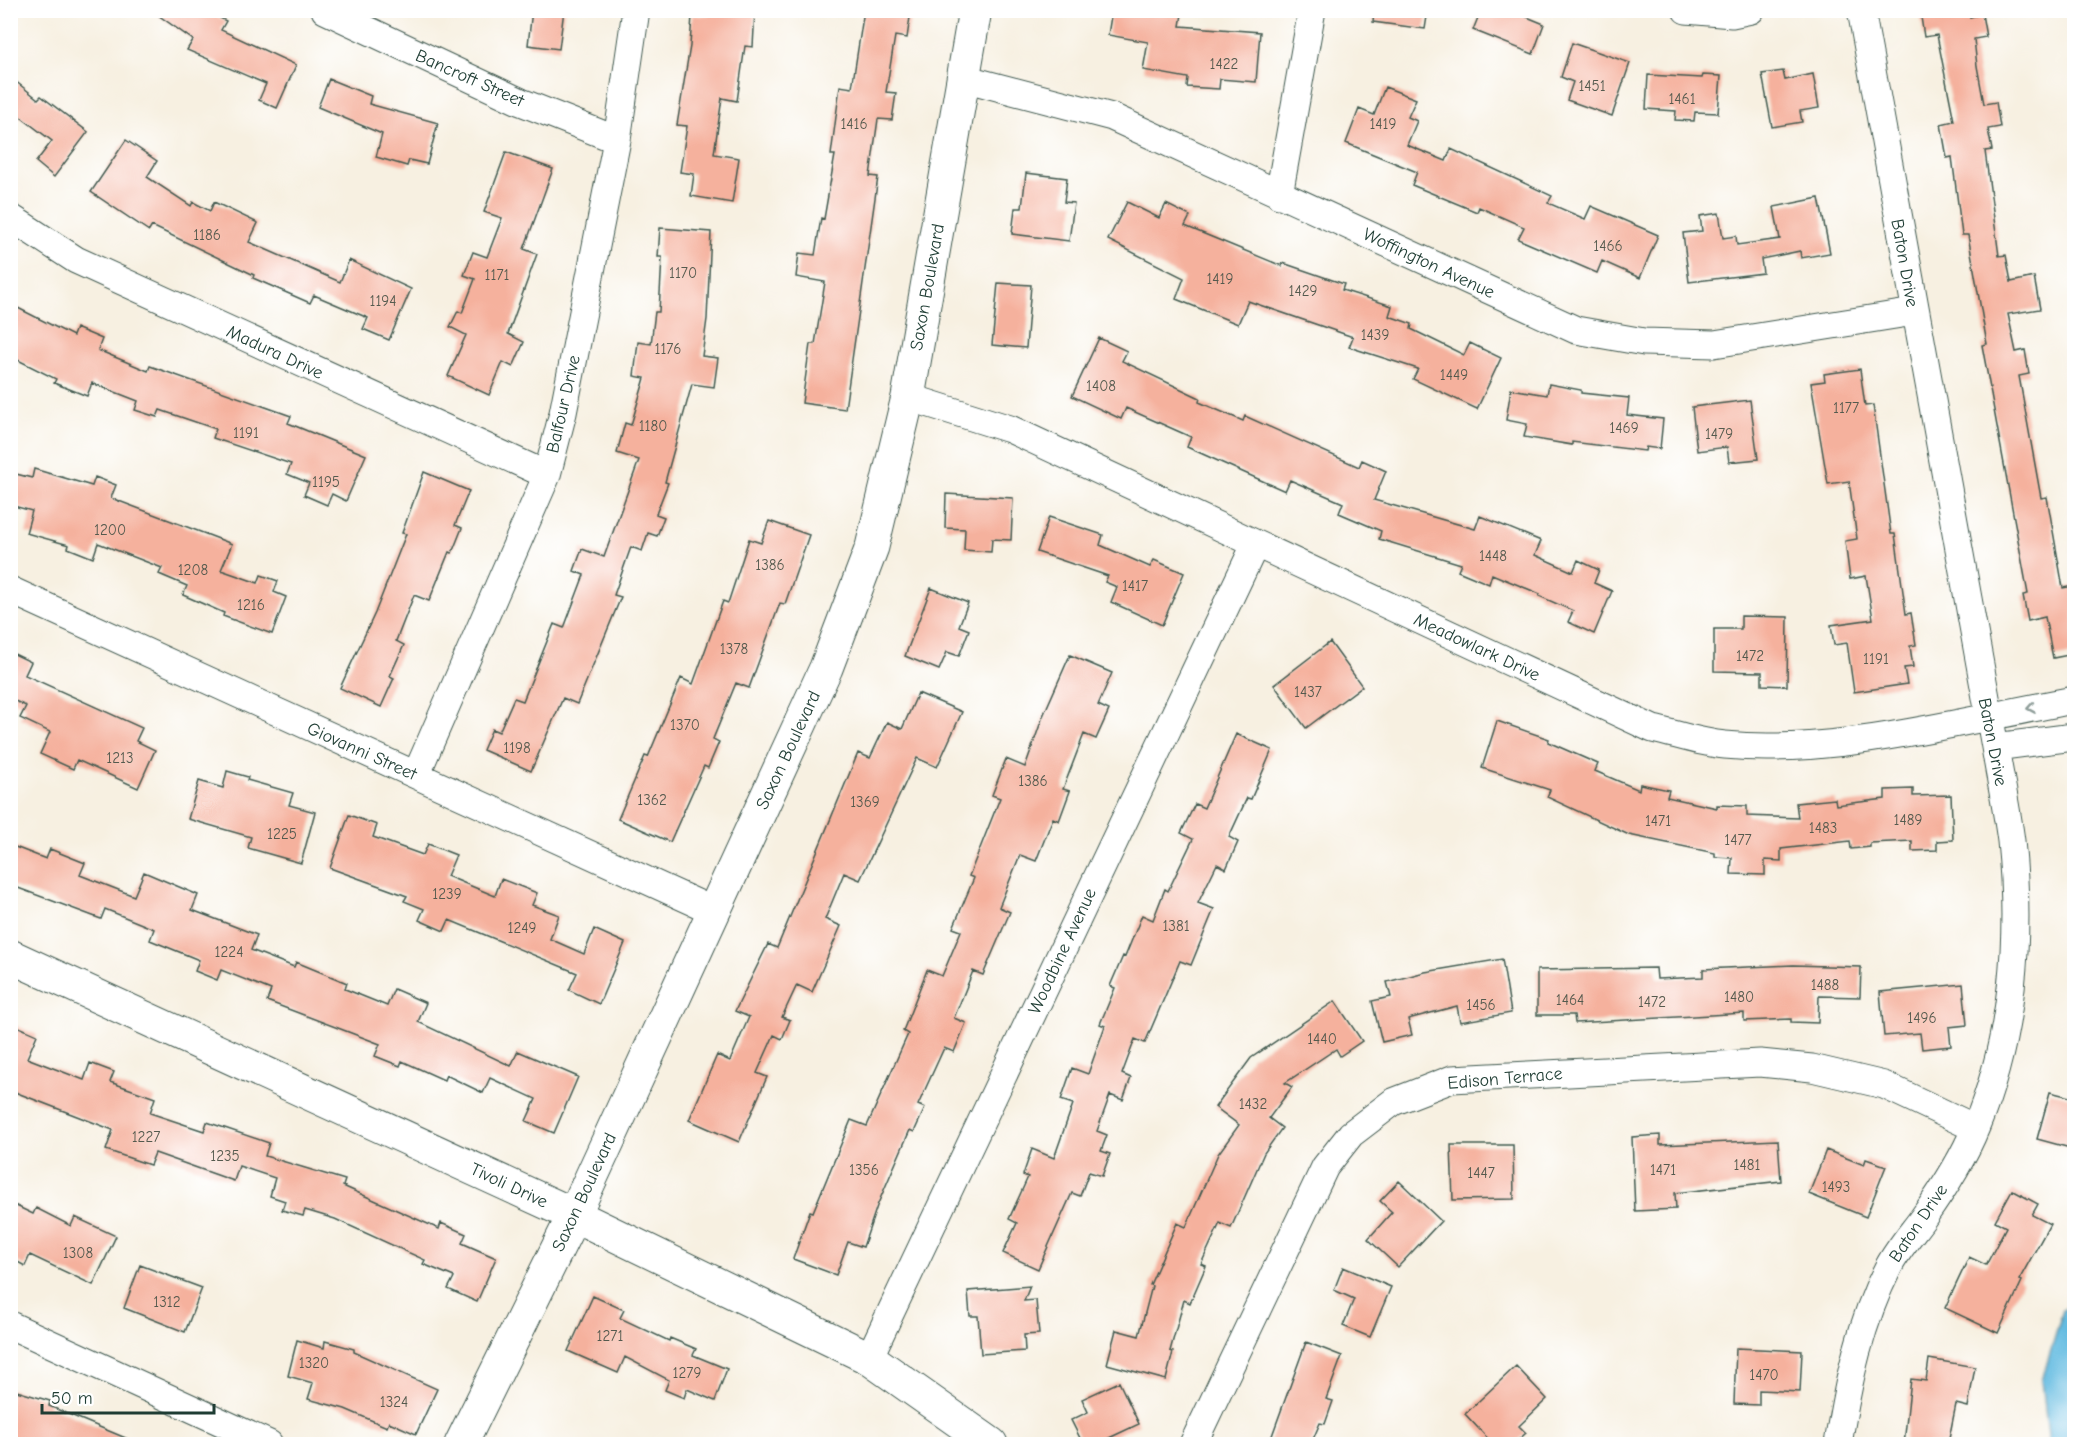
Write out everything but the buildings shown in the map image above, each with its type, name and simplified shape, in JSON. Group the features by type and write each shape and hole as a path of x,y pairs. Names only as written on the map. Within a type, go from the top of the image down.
{"main road":[{"name":"Saxon Boulevard","path":"461,1444 574,1215 826,668 872,547 908,397 975,10"},
{"name":"Tivoli Drive","path":"10,956 574,1215 869,1358 991,1444"}],"street":[{"name":"Bancroft Street","path":"325,10 521,102 617,140"},
{"name":"Balfour Drive","path":"416,775 547,476 563,413 617,140 636,10"},
{"path":"1279,195 1312,10"},
{"path":"1686,10 1732,14 1751,10"},
{"name":"Baton Drive","path":"1839,1444 1847,1389 1866,1318 1890,1264 1938,1197 1975,1128 1996,1068 2008,1011 2015,932 2011,841 1861,10"},
{"name":"Woffington Avenue","path":"963,78 1112,117 1576,330 1644,342 1714,344 1914,312"},
{"name":"Madura Drive","path":"10,217 76,260 547,476"},
{"name":"Meadowlark Drive","path":"908,397 1010,429 1653,729 1723,746 1793,746 1866,739 2074,700"},
{"name":"Woodbine Avenue","path":"869,1358 1255,545"},
{"name":"Giovanni Street","path":"10,590 714,911"},
{"path":"1995,747 2074,736"},
{"name":"Edison Terrace","path":"1193,1444 1325,1167 1351,1134 1393,1102 1452,1079 1760,1063 1812,1068 1884,1085 1975,1128"},
{"path":"10,1325 269,1444"}],"water":[{"path":"2074,1303 2074,1444 2049,1444 2042,1380 2063,1310"}]}
